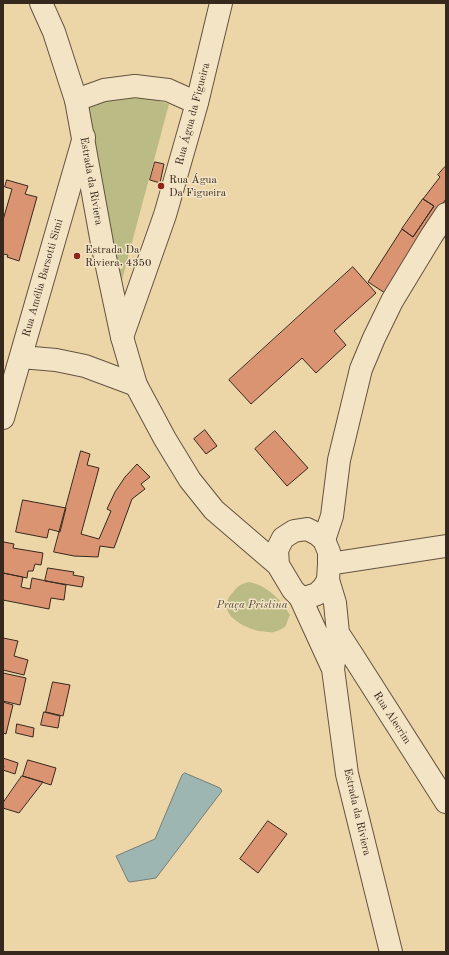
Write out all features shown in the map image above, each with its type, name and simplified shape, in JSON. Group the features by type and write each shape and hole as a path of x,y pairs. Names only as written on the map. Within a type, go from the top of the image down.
{"street":[{"name":"Estrada da Riviera","path":"41,3 54,32 76,100 84,137 102,243 122,337 136,385 165,439 190,480 214,510 278,565"},
{"name":"Rua Água da Figueira","path":"122,337 165,215 198,103 221,3"},
{"path":"76,100 104,90 135,86 168,90 198,103"},
{"name":"Rua Amélia Barsotti Simi","path":"3,418 84,137"},
{"path":"316,535 332,516 339,460 361,369 392,301 446,214"},
{"path":"20,356 56,360 85,366 136,385"},
{"path":"239,531 283,538"},
{"path":"294,531 316,535 329,552 329,572 324,587 317,594 308,597 300,597 293,590 278,565 276,550 283,538 294,531"},
{"path":"329,572 446,546"},
{"name":"Estrada da Riviera","path":"329,572 335,603 338,634 333,669 347,774 391,952"},
{"name":"Estrada da Riviera","path":"300,597 333,669"},
{"name":"Rua Alecrim","path":"338,634 446,802"}],"green space":[{"path":"140,95 169,104 119,291 84,102"},
{"name":"Praça Pristina","path":"249,582 261,586 273,594 287,609 290,615 285,627 272,632 259,631 242,625 229,614 227,607 228,599 239,586"}],"water":[{"path":"185,773 220,788 222,791 156,878 130,882 128,881 116,856 155,839 182,775"}],"building":[{"path":"155,162 164,164 160,183 150,180"},
{"path":"445,167 446,199 416,241 385,293 368,282 402,229 413,237 434,206 423,199 440,177 438,175"},
{"path":"7,180 28,186 25,194 37,197 19,261 3,254 3,220 12,189 5,187"},
{"path":"423,199 434,206 413,237 402,229"},
{"path":"353,267 376,293 334,331 346,345 316,373 302,358 251,404 229,380"},
{"path":"205,430 217,446 206,454 194,439"},
{"path":"275,431 308,468 287,486 255,449"},
{"path":"81,451 90,454 87,465 99,468 81,534 99,539 111,511 107,509 115,492 125,477 137,464 150,477 141,484 145,489 132,499 114,548 100,546 98,557 74,556 54,552"},
{"path":"23,500 66,508 60,532 49,529 47,538 16,532"},
{"path":"4,542 14,544 13,548 43,553 41,565 35,564 33,571 28,571 27,578 3,573"},
{"path":"48,568 74,572 73,575 84,577 82,587 45,581"},
{"path":"3,573 23,577 21,587 30,589 32,578 66,585 64,600 51,598 49,609 3,600"},
{"path":"3,638 18,641 14,656 28,660 24,675 3,670"},
{"path":"3,673 26,678 20,705 3,701"},
{"path":"53,682 70,685 63,716 46,712"},
{"path":"3,702 13,705 6,734 3,733"},
{"path":"44,712 60,716 58,728 41,725"},
{"path":"17,724 34,728 33,737 16,733"},
{"path":"3,758 18,763 15,774 3,770"},
{"path":"28,760 56,768 51,785 23,776"},
{"path":"22,776 43,782 19,813 3,808 3,803"},
{"path":"268,821 287,834 258,873 240,859"}],"place":[{"name":"Rua Água Da Figueira","path":"161,186"},
{"name":"Estrada Da Riviera, 4350","path":"77,256"}]}
